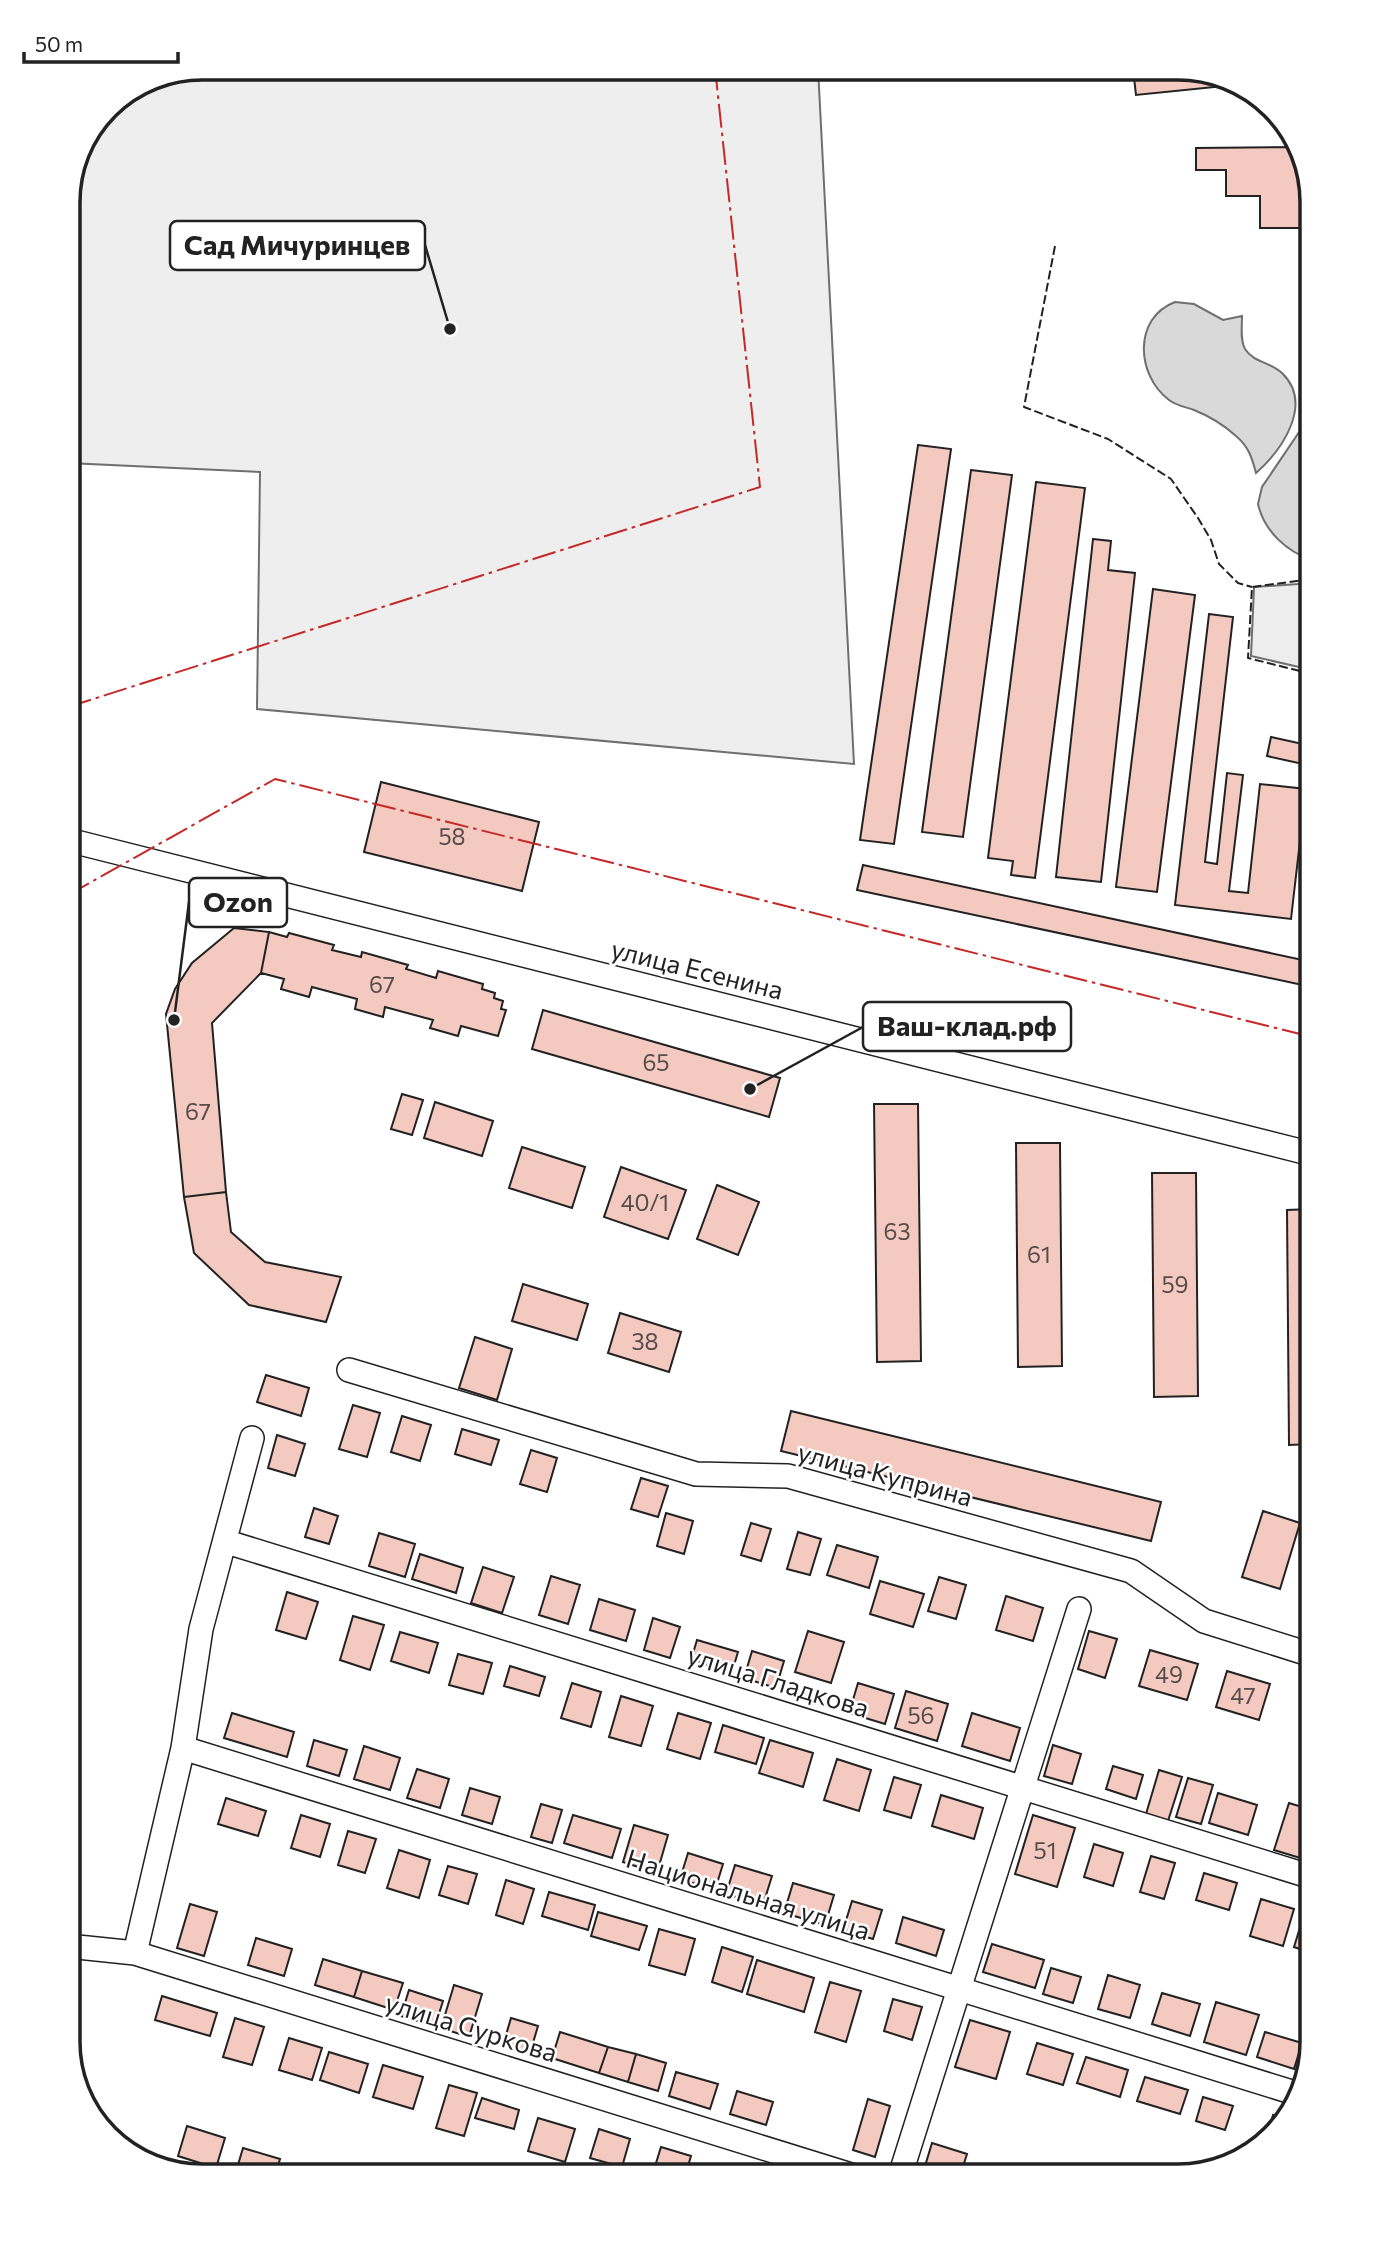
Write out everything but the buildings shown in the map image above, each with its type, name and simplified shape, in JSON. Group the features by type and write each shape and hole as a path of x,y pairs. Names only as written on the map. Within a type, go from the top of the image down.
{"street":[{"name":"улица Есенина","path":"81,843 1300,1151"},
{"name":"улица Куприна","path":"349,1370 696,1474 788,1476 1131,1571 1204,1621 1300,1651"},
{"path":"135,1953 183,1748 201,1629 253,1438"},
{"name":"улица Гладкова","path":"226,1542 1300,1873"},
{"path":"904,2164 1079,1609"},
{"name":"Национальная улица","path":"183,1748 1289,2091"},
{"name":"улица Суркова","path":"80,1947 135,1953 815,2164"}],"shaded area":[{"path":"202,80 819,81 854,764 257,709 260,472 81,464 81,194 90,156 101,135 116,116 135,101 156,90"},
{"path":"1175,302 1194,304 1223,320 1242,316 1245,349 1253,357 1278,369 1291,385 1295,412 1291,426 1276,452 1256,473 1249,453 1236,436 1211,418 1169,400 1150,376 1145,362 1146,333 1161,310"},
{"path":"1300,431 1300,555 1278,539 1265,523 1258,504 1262,487"},
{"path":"1300,584 1300,667 1251,656 1254,587"}],"fence":[{"path":"1055,246 1024,407 1108,439 1171,479 1211,540 1219,564 1238,583 1252,587"},
{"path":"1300,581 1252,587 1248,658 1300,671"}],"power":[{"path":"81,703 760,487 716,81"},
{"path":"81,888 275,779 1300,1034"}],"place":[{"name":"Сад Мичуринцев","path":"450,329"},
{"name":"Ozon","path":"174,1020"},
{"name":"Ваш-клад.рф","path":"750,1089"}]}
